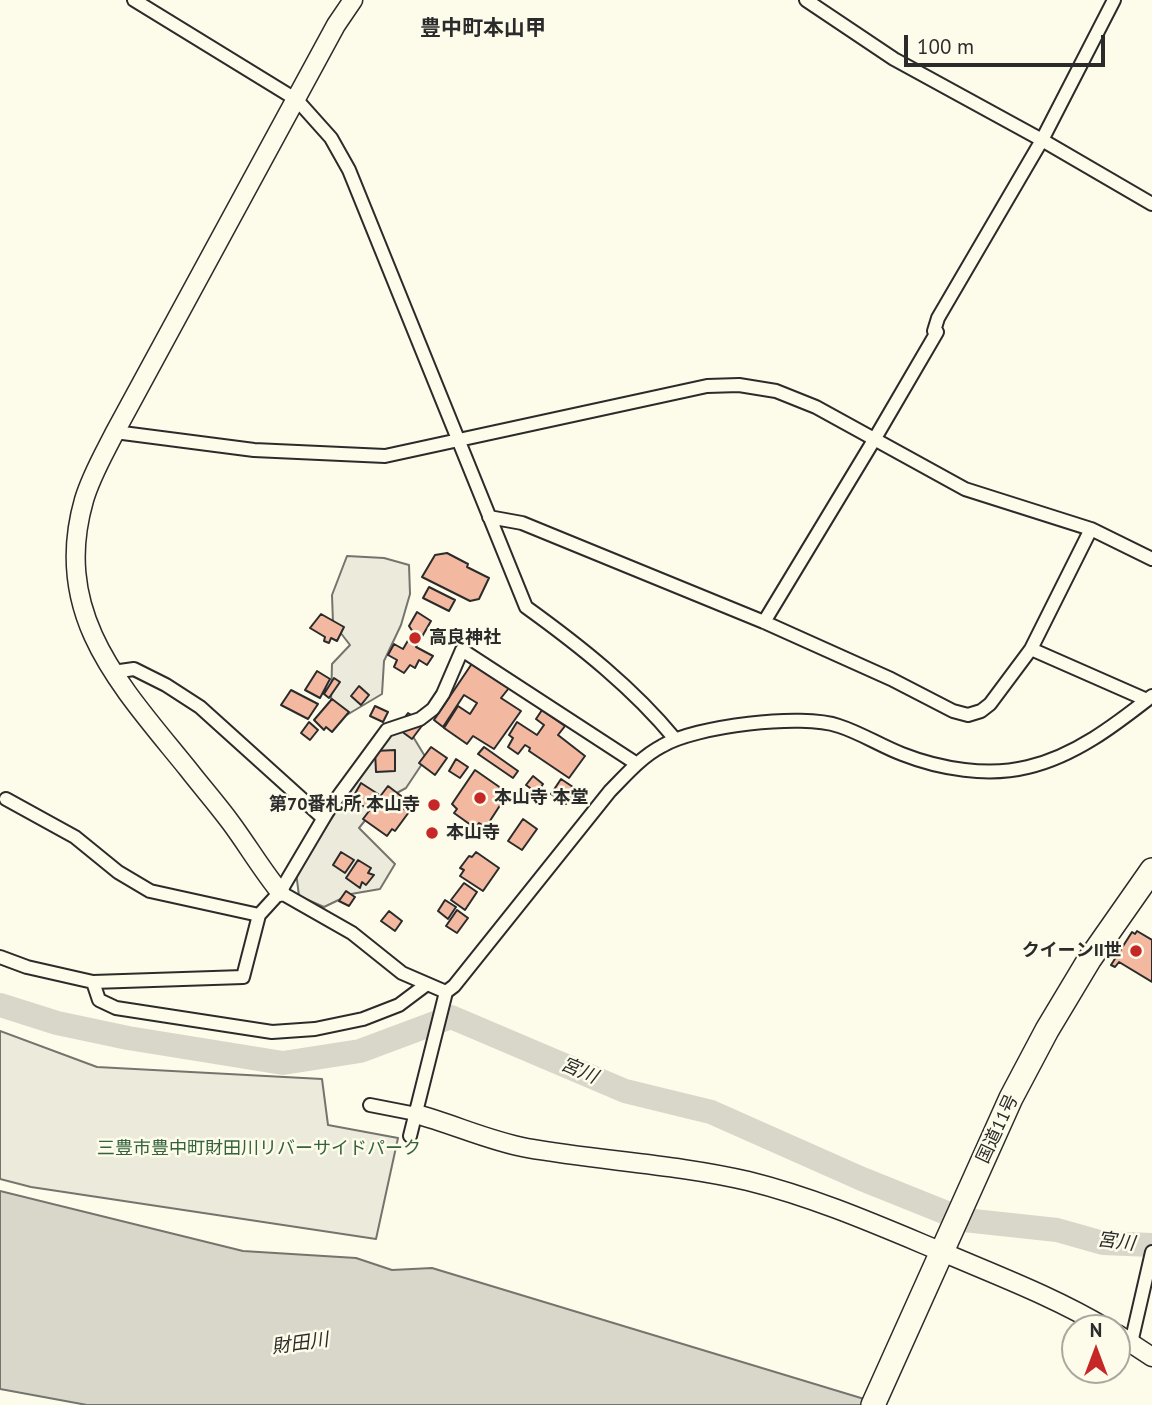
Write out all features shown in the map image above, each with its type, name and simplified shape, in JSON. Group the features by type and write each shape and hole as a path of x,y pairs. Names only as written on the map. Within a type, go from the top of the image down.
{"highway":[{"name":"国道11号","path":"873,1405 1012,1098 1047,1030 1089,960 1152,870"}],"street":[{"path":"134,0 297,100 331,138 349,170 526,607 570,639 656,715 675,739"},
{"path":"353,0 336,25 115,432 84,498 76,557 83,612 95,643 113,672 232,824 280,892 352,933 402,972 445,996"},
{"path":"806,0 894,59 1042,140 1152,205"},
{"path":"764,622 874,440 935,331 938,318 1042,140 1114,0"},
{"path":"115,432 254,450 385,456 708,386 739,385 776,391 816,407 965,489 1091,529 1152,559"},
{"path":"489,517 522,523 764,622 891,679 953,711 968,715 981,711 990,704 1031,649 1091,529"},
{"path":"1031,649 1149,698"},
{"path":"0,957 27,967 93,982 243,978 259,915 280,892 323,818 387,730 420,719 433,709 443,694 462,650 637,764"},
{"path":"113,672 134,669 166,685 200,707 323,818"},
{"path":"410,1136 445,996 602,801 637,764 675,739 725,727 815,720 862,734 902,755 968,771 999,771 1027,768 1064,754 1098,736 1149,698"},
{"path":"6,799 75,837 118,872 150,891 259,915"},
{"path":"93,982 99,1000 116,1008 272,1032 315,1029 363,1019 399,1004 426,984"},
{"path":"370,1105 416,1114 484,1138 527,1148 700,1171 750,1182 848,1213 943,1248 1083,1314"},
{"path":"1131,1320 1147,1278 1152,1252"},
{"path":"1131,1344 1152,1357"}],"green space":[{"path":"347,556 384,558 409,565 410,594 401,625 384,661 382,694 345,716 331,702 332,664 350,645 333,623 332,595"},
{"path":"409,730 426,758 406,788 380,802 359,828 395,864 380,889 351,894 324,907 299,896 296,872 388,734"},
{"name":"三豊市豊中町財田川リバーサイドパーク","path":"0,1031 97,1067 322,1079 328,1125 398,1138 376,1239 31,1187 0,1179"}],"water":[{"name":"財田川","path":"0,1191 243,1251 356,1258 392,1270 432,1268 884,1405 87,1405 0,1389"}],"building":[{"path":"447,553 489,578 479,599 470,601 422,577 435,555"},
{"path":"429,587 455,600 449,611 423,598"},
{"name":"高良神社","path":"417,612 431,621 416,647 433,656 427,665 419,660 415,668 410,665 404,673 394,667 397,660 388,655 394,644 403,649 413,632 409,626"},
{"path":"321,614 344,627 337,641 331,638 329,643 324,641 325,637 310,628"},
{"path":"473,662 509,688 501,698 521,711 494,749 473,736 467,744 444,728 458,706 470,714 477,703 464,695 443,727 434,720"},
{"path":"317,671 330,679 320,698 305,690"},
{"path":"334,678 340,682 329,698 324,694"},
{"path":"359,686 369,695 361,705 351,696"},
{"path":"291,690 318,704 308,719 281,705"},
{"path":"332,699 349,712 332,732 326,727 324,730 314,720"},
{"path":"375,706 388,712 383,722 370,716"},
{"path":"542,710 565,726 558,735 585,756 569,778 529,751 530,748 525,745 518,754 508,747 513,738 509,735 517,722 537,735 544,725 536,719"},
{"path":"408,713 424,723 412,739 397,728"},
{"path":"309,722 318,730 310,740 301,733"},
{"path":"431,747 447,758 435,775 419,763"},
{"path":"484,747 518,771 513,778 478,754"},
{"path":"395,750 395,771 376,772 375,751"},
{"path":"456,759 468,767 460,778 449,771"},
{"name":"本山寺 本堂","path":"475,770 508,793 486,827 479,823 475,828 454,813 457,809 452,804"},
{"path":"533,776 543,784 537,793 526,785"},
{"path":"561,779 576,789 566,804 551,794"},
{"path":"361,783 378,794 368,809 352,799"},
{"path":"388,786 409,802 404,809 409,812 395,831 392,829 387,836 363,819"},
{"path":"523,819 537,829 522,850 508,841"},
{"path":"341,852 354,860 345,873 333,865"},
{"path":"476,852 499,868 483,891 460,876 464,870 460,868 469,856 472,857"},
{"path":"358,860 371,868 368,873 374,875 366,885 362,882 360,888 346,878"},
{"path":"464,883 477,892 465,910 451,900"},
{"path":"346,891 355,897 349,906 339,901"},
{"path":"445,900 456,907 448,919 438,911"},
{"path":"457,910 468,918 457,933 446,926"},
{"path":"389,911 402,921 395,931 381,921"},
{"name":"クイーンII世","path":"1137,931 1152,940 1152,982 1119,962 1115,967 1111,965 1132,932 1135,934"}],"waterway":[{"name":"宮川","path":"0,1005 57,1023 128,1038 283,1063 360,1051 451,1017 625,1091 711,1112 862,1179 964,1220 1057,1230 1103,1243 1152,1245"}],"place":[{"name":"高良神社","path":"415,638"},
{"name":"本山寺 本堂","path":"480,798"},
{"name":"第70番札所 本山寺","path":"434,805"},
{"name":"本山寺","path":"432,833"},
{"name":"クイーンII世","path":"1136,951"}],"district":[{"name":"豊中町本山甲","path":"483,29"}]}
